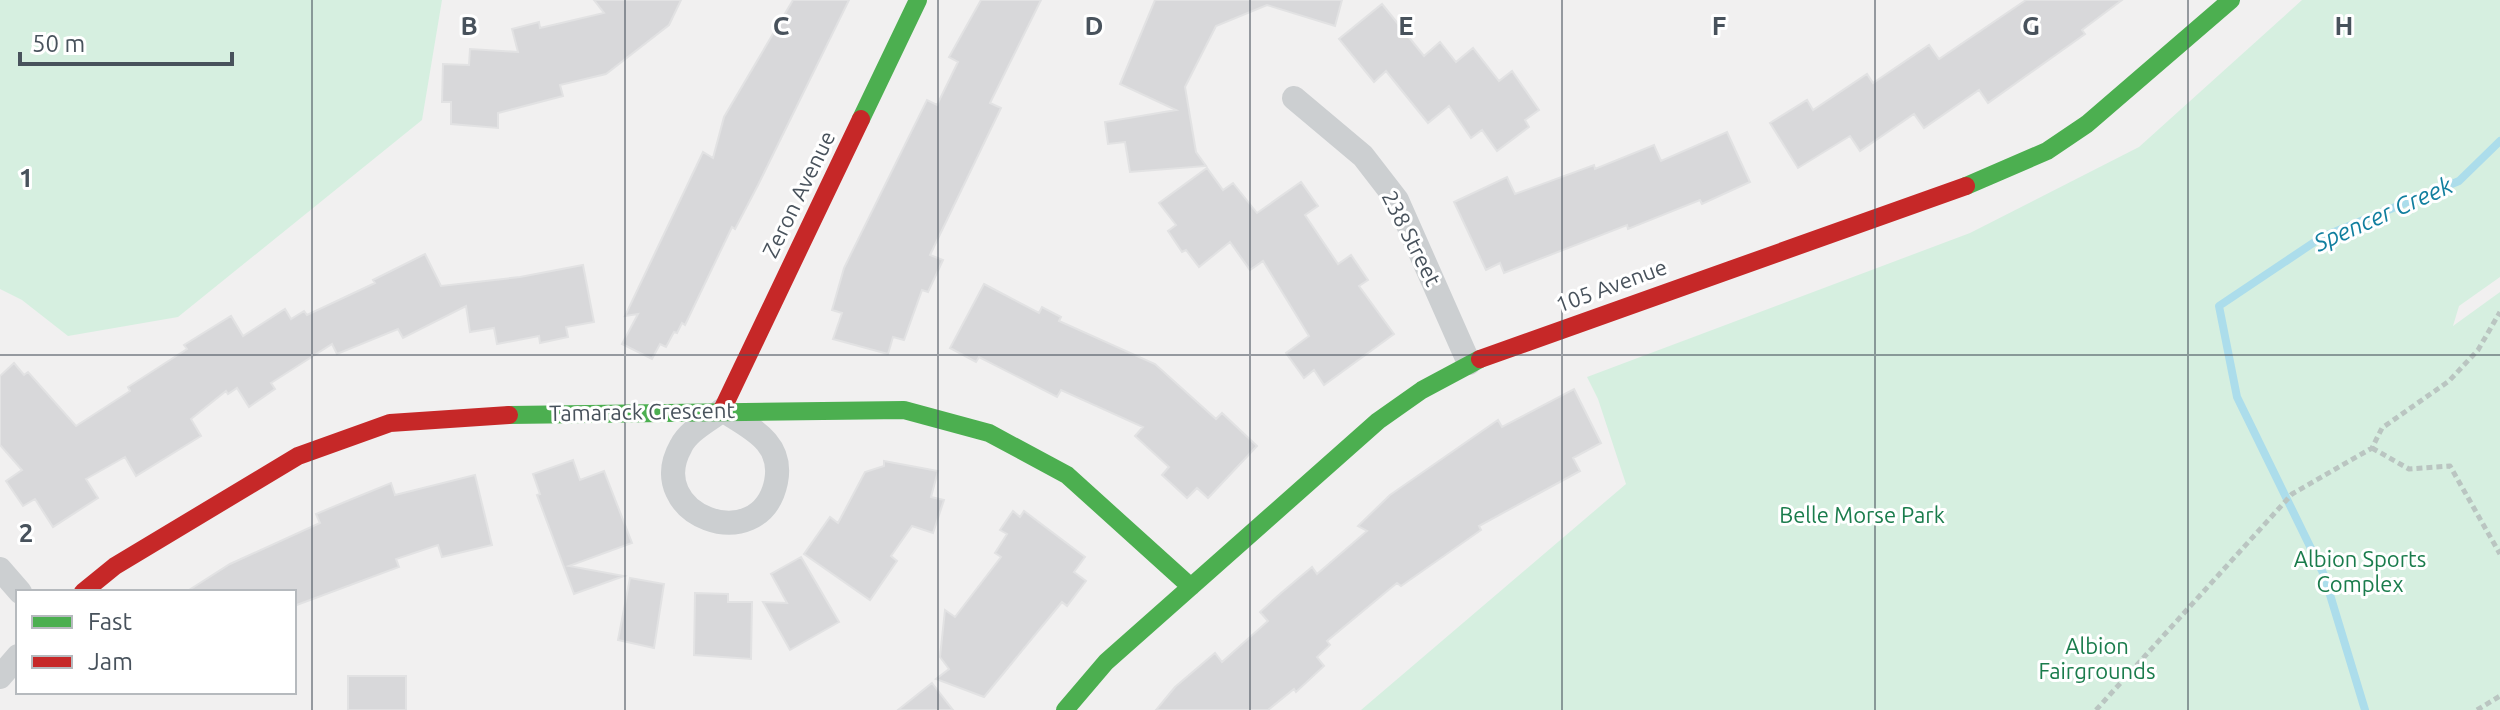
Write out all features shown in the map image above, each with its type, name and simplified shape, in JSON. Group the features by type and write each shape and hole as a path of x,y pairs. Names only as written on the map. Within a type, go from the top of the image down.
{"street":[{"name":"Zeron Avenue","path":"722,410 918,0"},
{"name":"105 Avenue","path":"1065,710 1106,662 1378,421 1422,390 1469,363 1634,301 1964,187 2047,151 2087,124 2231,0"},
{"name":"238 Street","path":"1294,98 1363,156 1397,200 1469,363"},
{"path":"722,410 756,429 776,457 774,491 752,517 736,523 719,523 689,508 674,478 681,445 722,410"},
{"name":"Tamarack Crescent","path":"85,590 115,566 298,456 390,423 548,412 722,410 904,410 989,433 1067,475 1191,587"},
{"path":"0,569 18,590"},
{"path":"0,677 16,658"}],"path":[{"path":"2096,710 2292,494 2372,448 2382,428 2449,381 2469,361 2500,312"},
{"path":"2372,448 2409,469 2450,466 2500,554"},
{"path":"2477,710 2500,696"}],"green space":[{"path":"0,0 442,0 422,120 178,317 68,336 22,300 0,289"},
{"path":"2302,0 2500,0 2500,277 2459,306 2453,326 2500,292 2500,710 1361,710 1626,484 1598,399 1587,377 1970,233 2139,147"}],"building":[{"path":"594,0 681,0 669,25 606,74 560,85 563,96 498,113 498,128 451,124 451,102 442,102 443,64 469,65 470,49 518,52 512,29 539,22 540,28 604,13"},
{"path":"793,0 849,0 685,325 682,323 677,333 674,332 666,347 660,344 652,359 622,344 638,314 625,316 703,152 713,158 724,117"},
{"path":"981,0 1041,0 990,103 1001,108 930,255 943,260 928,292 922,290 904,340 893,337 888,354 833,339 842,313 832,310 844,268 927,100 937,105 958,62 949,57"},
{"path":"1155,0 1342,0 1335,26 1267,5 1216,26 1185,87 1196,152 1206,166 1130,172 1125,142 1108,144 1105,122 1176,110 1120,84"},
{"path":"2026,0 2122,0 2082,30 2085,34 1988,103 1979,90 1924,128 1914,114 1860,151 1850,136 1798,168 1770,123 1807,100 1813,110 1867,74 1873,83 1929,45 1939,59"},
{"path":"1382,4 1424,56 1440,42 1456,62 1473,48 1499,81 1512,71 1539,110 1525,120 1529,127 1497,151 1482,130 1471,138 1449,106 1428,123 1386,71 1374,82 1339,39"},
{"path":"1727,132 1750,182 1702,204 1700,200 1628,229 1627,225 1504,273 1500,263 1486,270 1454,202 1507,177 1515,194 1594,165 1595,169 1654,145 1661,161"},
{"path":"1207,168 1223,190 1233,183 1257,213 1301,182 1318,206 1305,215 1338,264 1351,255 1368,280 1359,286 1394,334 1324,385 1314,370 1304,378 1286,353 1309,336 1263,261 1250,270 1230,242 1199,267 1186,250 1182,252 1168,231 1176,225 1159,203"},
{"path":"425,254 441,286 520,277 583,265 594,322 566,327 568,337 540,343 539,336 497,344 494,328 470,332 466,306 403,338 398,329 337,354 332,344 271,383 275,389 249,407 237,388 228,394 226,391 191,419 201,436 136,476 125,457 86,479 98,498 53,527 35,499 23,506 6,481 22,470 0,445 0,376 14,363 24,375 28,372 76,426 130,391 128,387 187,349 184,345 231,316 243,336 285,309 291,319 304,311 307,315 375,283 373,280"},
{"path":"984,284 1039,313 1042,307 1061,317 1059,321 1155,364 1216,419 1222,413 1257,446 1208,498 1197,488 1187,498 1162,475 1169,467 1135,436 1143,427 1061,390 1057,397 979,357 976,362 950,348"},
{"path":"1574,389 1601,443 1573,458 1580,471 1479,526 1481,530 1401,586 1397,583 1327,641 1330,645 1317,657 1324,666 1296,692 1294,689 1268,710 1156,710 1175,687 1215,653 1222,662 1268,621 1260,612 1281,593 1312,567 1317,574 1367,531 1358,526 1390,495 1498,420 1502,427"},
{"path":"573,460 580,480 604,471 632,543 569,566 624,576 574,594 537,495 540,494 533,474"},
{"path":"884,461 938,471 931,497 944,500 933,533 912,526 891,556 897,561 870,600 804,554 830,517 838,523 865,472 884,466"},
{"path":"475,475 492,545 442,557 438,545 396,559 399,567 296,605 296,590 189,590 230,564 320,523 316,514 391,483 395,495"},
{"path":"1013,511 1020,517 1024,511 1085,557 1074,572 1086,581 1067,606 1062,602 984,697 936,679 949,669 940,657 945,610 955,617 1001,557 995,553 1007,534 1000,530"},
{"path":"801,557 839,622 790,650 763,602 787,603 771,574"},
{"path":"630,578 664,584 654,648 618,640"},
{"path":"695,593 728,594 728,602 752,602 751,659 694,655"},
{"path":"348,676 406,676 406,710 348,710"},
{"path":"932,683 953,710 898,710"}],"waterway":[{"name":"Spencer Creek","path":"2365,710 2324,575 2237,397 2219,306 2322,237 2459,181 2500,141"}],"traffic: fast":[{"path":"861,119 918,0"},
{"path":"1966,186 2047,151 2087,124 2231,0"},
{"path":"1065,710 1106,662 1378,421 1422,390 1480,359"},
{"path":"509,415 904,410 989,433 1067,475 1191,587"}],"traffic: jam":[{"path":"722,410 861,119"},
{"path":"1480,359 1966,186"},
{"path":"85,590 115,566 298,456 390,423 509,415"}],"park label":[{"name":"Belle Morse Park","path":"1862,514"},
{"name":"Albion Sports Complex","path":"2360,570"},
{"name":"Albion Fairgrounds","path":"2097,658"}]}
